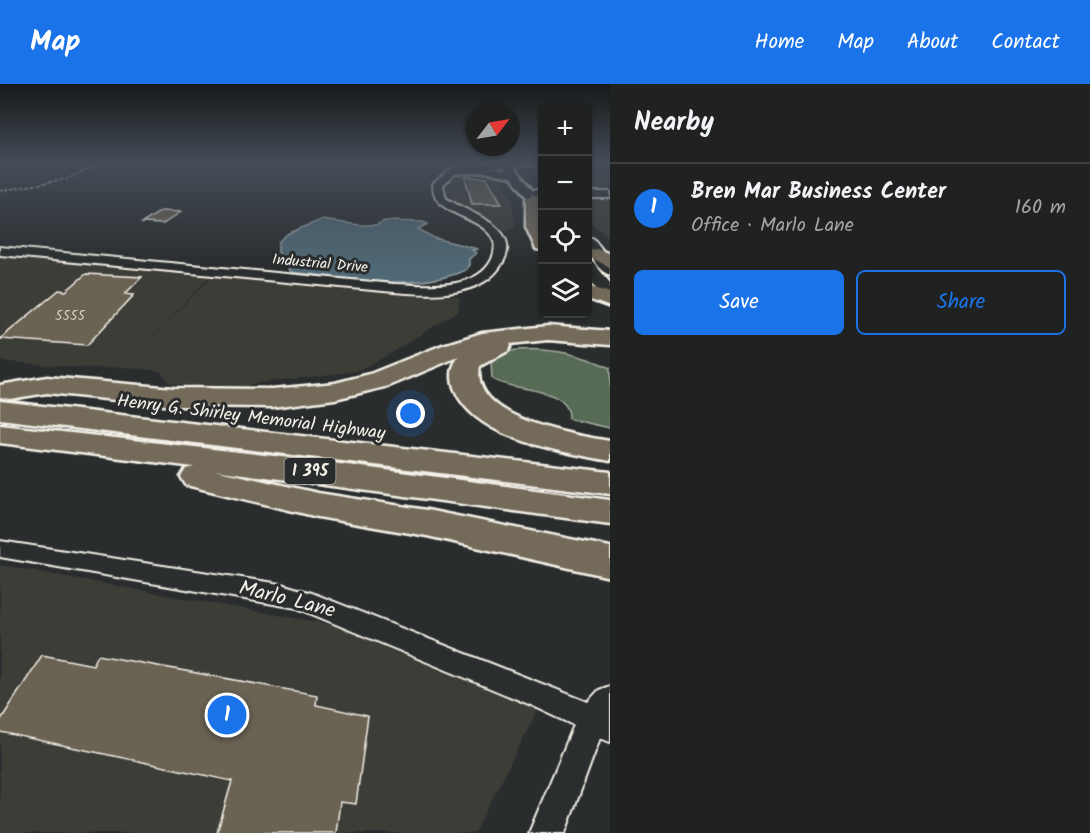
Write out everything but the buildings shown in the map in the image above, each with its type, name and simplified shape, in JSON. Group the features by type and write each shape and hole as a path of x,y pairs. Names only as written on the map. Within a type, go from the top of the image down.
{"highway":[{"path":"538,197 534,227 538,235"},
{"path":"592,294 610,301"},
{"path":"582,335 610,331"},
{"path":"4,397 47,385 174,397 272,398 305,395 379,380 449,351 491,338 548,333 610,338"},
{"path":"610,354 551,342 500,346 468,362 464,379 474,400 502,422 555,440 610,451"},
{"path":"4,397 610,483"},
{"name":"Henry G. Shirley Memorial Highway","path":"4,397 610,460"},
{"path":"16,436 134,464 236,484 318,505 427,523 610,562"},
{"name":"I 395","path":"16,436 294,469 610,512"}],"main road":[{"path":"595,256 610,270"},
{"path":"595,256 610,294"}],"street":[{"name":"Industrial Drive","path":"0,250 394,288 432,289 458,286 488,274 498,261 500,238 493,231 448,205 441,197"},
{"name":"Marlo Lane","path":"0,549 281,594 303,600 541,695 604,716"},
{"path":"547,833 604,716"}],"shaded area":[{"path":"452,197 511,197 515,225 508,232 458,204"},
{"path":"592,199 610,199 610,239 592,223"},
{"path":"0,255 211,275 132,358 214,274 460,297 458,311 393,352 357,371 251,384 241,391 169,383 161,371 0,361"},
{"path":"0,565 333,625 538,709 475,833 0,833"}],"green space":[{"path":"516,350 564,353 610,368 610,428 569,419 567,408 560,400 550,395 492,379 491,363 502,354"}],"water":[{"path":"321,220 360,225 376,225 385,221 423,222 428,224 418,229 434,238 478,249 472,250 476,253 469,259 466,270 424,281 380,282 291,272 278,252 278,242 287,234"}],"place":[{"name":"Bren Mar Business Center","path":"227,715"}]}
